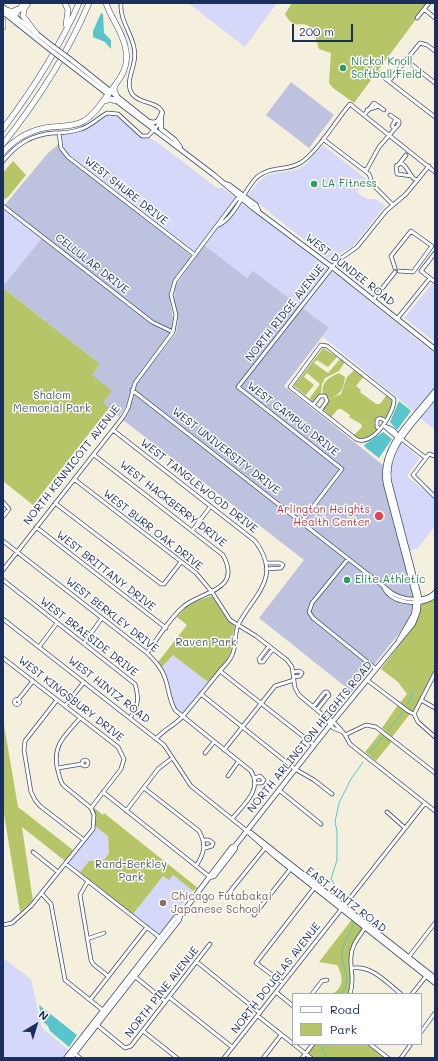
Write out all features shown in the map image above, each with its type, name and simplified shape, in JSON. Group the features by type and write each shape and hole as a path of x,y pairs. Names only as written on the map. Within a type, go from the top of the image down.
{"highway":[{"path":"28,3 24,9 23,16 36,33"},
{"path":"60,42 68,10 64,3"},
{"path":"3,128 36,82 60,42 78,3"},
{"path":"3,144 54,73 76,33 89,3"},
{"path":"3,152 13,142 26,133 41,128 74,125 85,121 102,103 115,85 124,71 127,53 123,39 106,3"},
{"path":"4,10 12,12 23,5"},
{"path":"14,19 23,5"},
{"path":"3,21 3,26"},
{"path":"102,103 108,99 116,99 114,90 115,85"}],"main road":[{"path":"4,10 49,46"},
{"path":"14,19 36,33 49,46"},
{"name":"WEST DUNDEE ROAD","path":"49,46 182,151 242,197 256,205 258,210 432,346"},
{"name":"WEST DUNDEE ROAD","path":"116,99 150,122 155,129"},
{"path":"150,122 155,123 158,121 162,113"},
{"path":"161,120 161,129 175,140 182,151"},
{"path":"432,346 435,354"},
{"name":"NORTH ARLINGTON HEIGHTS ROAD","path":"66,1058 105,1012 162,939 176,917 180,916 232,847 235,846 331,723 399,640 413,617 418,600 384,476 387,455 434,397 435,391"},
{"name":"EAST HINTZ ROAD","path":"246,832 264,848 344,907 435,978"},
{"name":"EAST HINTZ ROAD","path":"246,832 251,833 291,867"},
{"name":"EAST HINTZ ROAD","path":"428,974 435,983"},
{"name":"NORTH ARLINGTON HEIGHTS ROAD","path":"71,1058 97,1025 105,1012"}],"street":[{"path":"3,161 16,148 31,138 41,134 58,133 86,128 104,114 111,112 122,117 142,136 148,136 155,129 161,120 162,113 158,106 137,98 130,89 130,80 135,60 134,49 132,41 122,20 121,3"},
{"path":"417,18 429,3"},
{"path":"424,9 435,18"},
{"path":"390,81 420,43 427,45 435,51"},
{"path":"406,60 435,83"},
{"path":"378,73 435,116"},
{"path":"364,115 374,103 384,110"},
{"path":"174,332 176,320 172,299 173,287 176,278 219,225 237,199 242,197 263,173 300,163 323,139 350,104 435,172"},
{"path":"364,170 367,169 379,147 390,136 399,123 390,115"},
{"name":"WEST SHURE DRIVE","path":"58,133 61,148 68,158 194,255"},
{"path":"323,139 364,170 371,177 373,185 393,205"},
{"path":"406,155 395,168 397,174 412,176"},
{"path":"399,164 405,166 412,176 418,180"},
{"name":"NORTH RIDGE AVENUE","path":"238,387 332,267 341,257 357,247 386,211 406,194 429,166"},
{"name":"CELLULAR DRIVE","path":"3,206 152,322 174,332"},
{"path":"411,231 432,246 413,272 396,271 391,256 411,231"},
{"path":"435,253 422,270 435,282"},
{"path":"373,300 396,271"},
{"path":"397,319 430,278"},
{"name":"NORTH KENNICOTT AVENUE","path":"3,570 113,430 128,408 135,384 174,332"},
{"path":"321,345 325,345 391,396 394,403 384,426 370,439 359,440 313,405 292,389 291,384 321,345"},
{"name":"WEST CAMPUS DRIVE","path":"238,387 342,469 302,521"},
{"name":"WEST UNIVERSITY DRIVE","path":"132,390 302,521 383,587 401,597 418,600"},
{"path":"313,405 320,396 325,396 327,401 320,411"},
{"path":"380,429 376,424 377,420 383,418 386,421"},
{"path":"384,426 426,458"},
{"name":"WEST TANGLEWOOD DRIVE","path":"113,430 255,541 265,557 266,563 262,590 238,625"},
{"path":"435,456 430,454 413,475 435,497"},
{"name":"WEST HACKBERRY DRIVE","path":"94,455 223,555 228,563 229,570 220,587 212,592"},
{"name":"WEST BURR OAK DRIVE","path":"74,479 196,573 212,592 230,620 269,646 286,660 293,672 294,679"},
{"path":"3,502 9,508 3,517"},
{"path":"55,503 161,584 164,584 180,562"},
{"path":"192,530 210,507"},
{"name":"WEST BRITTANY DRIVE","path":"36,527 166,628"},
{"name":"WEST BERKLEY DRIVE","path":"3,541 147,653 156,662 165,678 170,702 175,710 251,771 255,778"},
{"path":"348,559 312,604 309,612 313,618 376,669"},
{"path":"266,563 280,563 283,565 281,568 266,569"},
{"name":"WEST BRAESIDE DRIVE","path":"3,580 135,684 138,693 138,702 136,710 130,718"},
{"path":"147,653 183,607 191,601 212,592"},
{"path":"418,600 430,597 435,592"},
{"path":"418,600 429,600 435,596"},
{"path":"84,643 102,618"},
{"name":"WEST HINTZ ROAD","path":"3,619 156,738 167,749 191,786"},
{"path":"39,647 57,623"},
{"path":"156,738 162,732 175,725 232,655 234,635 238,625"},
{"path":"269,646 259,659 260,662 263,662 273,649"},
{"name":"WEST KINGSBURY DRIVE","path":"3,658 118,747 124,758 121,769 103,792"},
{"path":"220,671 314,745"},
{"path":"224,750 276,686 300,676 302,673 299,671 293,672"},
{"path":"414,714 434,675"},
{"path":"294,679 299,695 331,723 347,734 350,744 435,811"},
{"path":"367,680 414,714 418,722 435,737"},
{"path":"18,700 33,681"},
{"path":"65,706 84,682"},
{"path":"313,706 325,692 327,692 329,695 317,710"},
{"path":"201,694 296,769 314,780 332,794"},
{"path":"57,700 25,741 24,750 31,792 40,806 84,840"},
{"path":"421,700 435,708"},
{"path":"3,925 12,923 42,894 93,829 95,822 91,808 63,785 56,756 57,748 80,718"},
{"path":"347,734 366,725 376,727 435,773"},
{"path":"205,753 214,742"},
{"path":"126,811 158,769 172,758"},
{"path":"228,776 238,762"},
{"path":"58,768 82,764"},
{"path":"232,819 254,791 256,784 255,778 260,776 264,780 262,783 256,784"},
{"name":"EAST HINTZ ROAD","path":"191,786 246,832"},
{"path":"144,788 199,831 204,840 205,848 202,858 196,866"},
{"path":"279,790 321,824"},
{"path":"91,808 103,792 210,877"},
{"name":"NORTH DOUGLAS AVENUE","path":"224,1058 426,803"},
{"path":"387,812 405,828"},
{"path":"204,840 209,840 213,843 212,846 205,848"},
{"path":"228,894 264,848"},
{"path":"33,852 58,872"},
{"path":"66,864 162,939"},
{"path":"254,915 291,867"},
{"path":"88,881 80,895 90,960 108,976"},
{"path":"283,983 256,963 316,886"},
{"path":"42,894 51,904 65,980 105,1012"},
{"path":"408,958 435,923"},
{"path":"350,993 353,978 351,957 354,944 367,926"},
{"path":"90,1000 147,927"},
{"path":"87,939 104,933"},
{"name":"NORTH PINE AVENUE","path":"97,1025 125,1048 130,1046 210,944"},
{"path":"197,962 259,1014 281,1036 292,1044"},
{"path":"353,968 363,967 371,970 400,993"},
{"path":"413,993 428,974"},
{"path":"134,975 166,1001"},
{"path":"313,993 322,981 327,980"},
{"path":"276,992 292,1005"},
{"path":"169,997 232,1048"},
{"path":"422,1031 435,1014"},
{"path":"142,1031 177,1058"},
{"path":"264,1057 281,1036"},
{"path":"294,1045 311,1058"},
{"path":"302,1058 312,1045"},
{"path":"372,1045 388,1058"},
{"path":"400,1058 410,1045"},
{"path":"74,1053 80,1058"}],"shaded area":[{"path":"188,3 277,3 245,47"},
{"path":"291,82 334,115 309,148 266,115"},
{"path":"110,113 115,114 142,137 149,138 157,142 217,188 223,188 342,279 435,354 435,396 416,413 323,337 329,328 253,271 247,279 205,246 198,254 64,149 61,135 85,129"},
{"path":"59,144 64,155 192,256 172,283 169,293 173,319 170,333 133,383 126,406 119,417 102,403 92,375 100,364 3,288 3,286 42,238 3,207 48,153"},
{"path":"323,145 366,179 357,192 367,199 376,199 385,206 353,246 339,254 332,262 248,195 258,182 267,175 299,169 307,163"},
{"path":"3,208 42,238 3,286"},
{"path":"204,245 247,278 253,271 329,328 284,386 383,465 414,595 414,605 409,621 352,692 259,618 304,560 123,420 128,413 136,384 176,333 178,321 174,299 175,286"},
{"path":"432,284 435,286 435,342 404,318"},
{"path":"435,402 435,430 420,418 432,403"},
{"path":"401,443 420,458 407,476 424,490 428,485 435,495 435,526 418,548 409,551 389,473 394,452"},
{"path":"173,654 208,682 182,714 176,709 171,699 167,678 162,667"},
{"path":"95,826 108,836 109,853 104,860 89,861 80,872 69,862"},
{"name":"Chicago Futabakai Japanese School","path":"163,875 173,875 193,891 159,935 133,914"},
{"path":"3,958 31,979 42,1028 70,1051 64,1058 3,1058"}],"green space":[{"path":"292,3 428,3 354,103 333,88 329,83 331,53 319,49 315,35 308,25 292,23 285,14"},
{"path":"13,161 26,175 8,197 3,200 3,173"},
{"name":"Shalom Memorial Park","path":"3,288 100,364 92,375 112,391 103,403 109,408 33,505 3,481"},
{"path":"323,348 345,362 339,371 325,378 322,384 321,393 313,402 309,399 320,384 307,373 304,377 314,385 305,396 294,386","holes":["337,357 340,359 328,373 314,363 317,360 328,367"]},
{"path":"354,370 364,376 356,386 361,390 360,392 376,404 380,404 386,396 385,394 391,397 393,402 387,418 385,419 382,416 378,417 374,423 378,429 366,438 361,438 354,435 362,427 361,424 349,417 350,415 341,409 338,409 331,417 323,409 328,400 341,394 347,377"},
{"path":"339,373 345,377 344,385 339,394 329,399 323,394 323,386 326,380"},
{"name":"Raven Park","path":"212,596 225,616 235,627 231,651 224,664 208,682 173,655 162,667 158,662 187,625 177,617 190,603"},
{"path":"435,599 435,669 414,711 412,712 400,703 407,694 398,682 381,669 414,626 421,604"},
{"path":"398,705 410,714 392,737 382,728"},
{"path":"3,719 18,807 73,850 65,861 22,827 33,901 20,912 3,808"},
{"path":"381,732 392,741 376,761 365,752"},
{"name":"Rand-Berkley Park","path":"93,807 103,815 104,813 198,888 193,891 173,875 169,880 163,876 133,914 80,872 89,861 104,860 109,853 108,836 95,826 96,817"},
{"path":"353,918 364,927 353,945 351,953 351,975 348,993 333,993 339,988 342,981 337,965 319,962"},
{"path":"314,1045 368,1045 385,1058 313,1058 308,1053"}],"water":[{"path":"101,13 103,14 104,33 111,40 111,49 105,42 93,37 93,31"},
{"path":"399,401 411,411 397,430 390,422"},
{"path":"383,432 392,439 379,458 364,445"},
{"path":"39,1005 77,1035 69,1047 50,1031 48,1026 42,1021"}],"waterway":[{"path":"408,704 414,690"},
{"path":"389,730 403,712"},
{"path":"371,751 383,737"},
{"path":"343,898 331,879 337,860 337,831 335,822 339,803 351,779 363,762"},
{"path":"342,993 345,989 347,980 342,952 344,943 353,924"},
{"path":"324,1045 322,1049 327,1058"}],"place":[{"name":"Nickol Knoll Softball Field","path":"343,68"},
{"name":"LA Fitness","path":"314,184"},
{"name":"Arlington Heights Health Center","path":"379,516"},
{"name":"Elite Athletic","path":"347,580"},
{"name":"Chicago Futabakai Japanese School","path":"163,903"}]}
